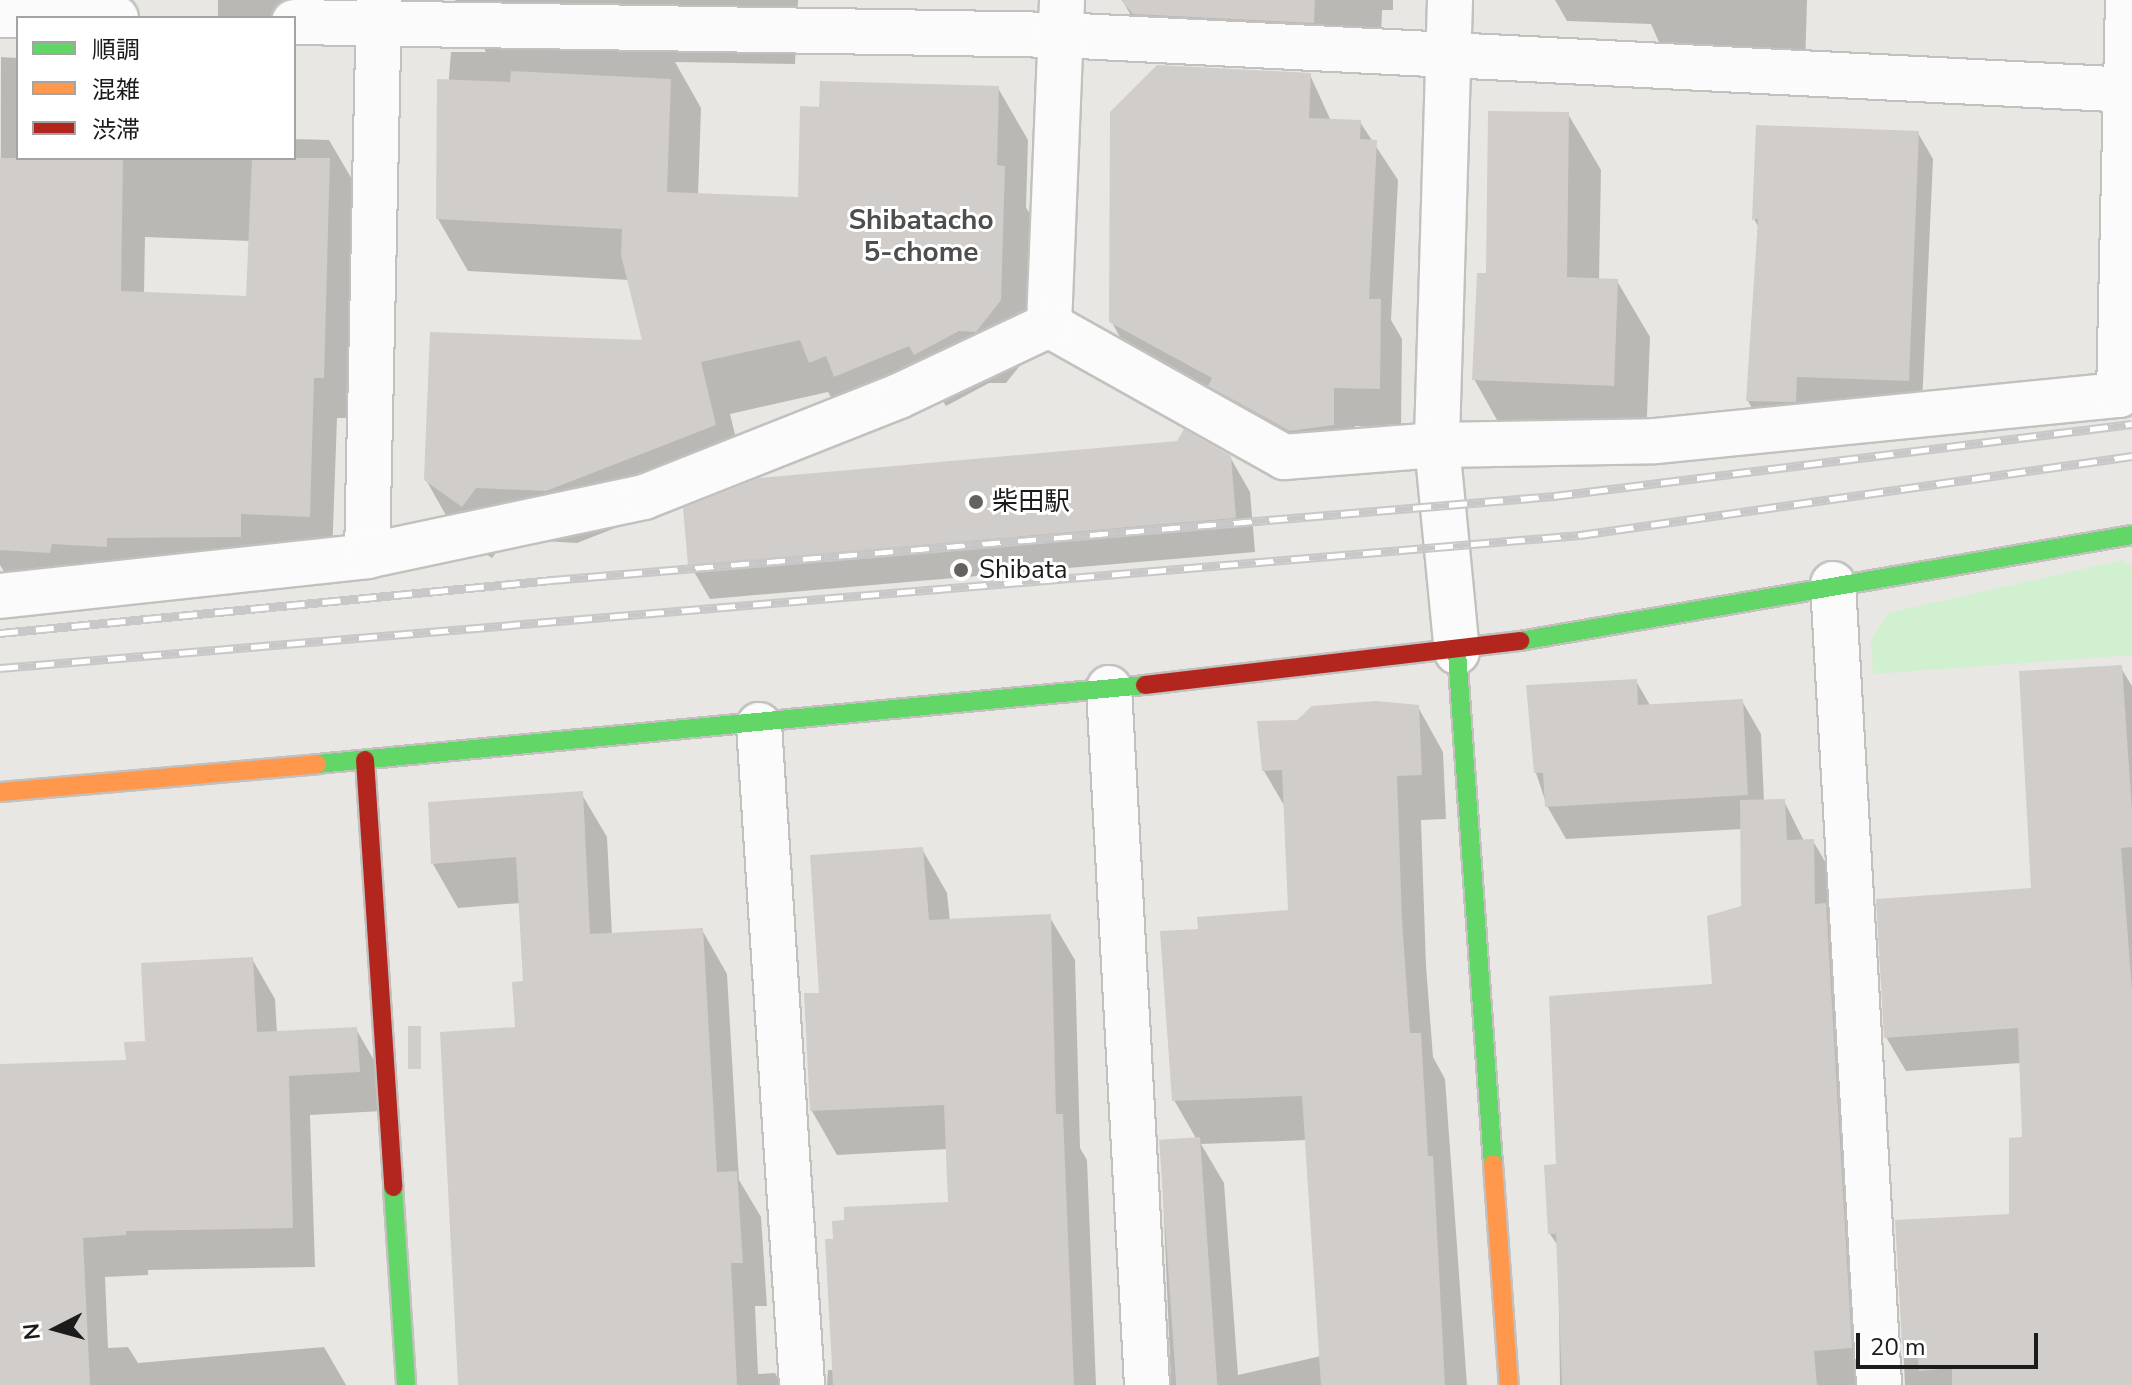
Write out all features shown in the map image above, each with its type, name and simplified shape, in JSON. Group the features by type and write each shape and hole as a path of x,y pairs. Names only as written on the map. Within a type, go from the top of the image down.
{"street":[{"path":"1450,0 1437,445 1457,652 1509,1385"},
{"path":"1049,325 1284,457 1437,445 1656,441 2126,389 2128,0"},
{"path":"296,22 378,12 1061,17 1448,58 2128,90"},
{"path":"367,556 378,12"},
{"path":"0,15 39,16"},
{"path":"1049,325 1061,17"},
{"path":"0,596 367,556 644,497 899,396 1049,325"},
{"path":"0,792 759,725 1457,652 1833,584 2132,535"},
{"path":"1833,584 1879,1385"},
{"path":"1109,688 1147,1385"},
{"path":"759,725 802,1385"},
{"path":"365,760 406,1385"}],"green space":[{"path":"2123,560 2132,566 2132,655 1873,674 1871,640 1888,613"}],"building":[{"path":"1121,0 1315,0 1314,23 1133,14"},
{"path":"1157,65 1311,73 1309,118 1361,120 1360,139 1377,140 1369,299 1381,299 1380,389 1334,388 1334,425 1290,431 1208,386 1212,378 1109,322 1110,112"},
{"path":"511,71 671,79 667,192 798,197 800,106 819,107 820,81 999,86 997,165 1005,166 1001,300 976,332 959,331 914,355 909,346 834,377 826,356 809,363 800,340 701,362 716,425 546,491 476,488 462,507 424,480 430,332 642,340 621,255 622,229 436,219 437,79 510,82"},
{"path":"1488,111 1569,112 1567,277 1618,279 1614,386 1472,380 1477,273 1486,273"},
{"path":"1756,125 1919,131 1909,381 1797,377 1796,402 1746,401 1758,219 1752,220"},
{"path":"0,158 123,160 121,291 246,296 252,160 330,158 324,378 314,378 310,517 241,514 241,537 107,538 107,547 52,544 50,553 0,550"},
{"name":"柴田駅","path":"1184,429 1231,456 1236,518 688,565 683,508 759,478 1177,441"},
{"path":"2122,665 2132,811 2132,847 2121,848 2132,990 2132,1385 1952,1385 1952,1368 1919,1371 1917,1343 1902,1344 1895,1220 2009,1214 2009,1138 2022,1137 2018,1028 1884,1038 1876,899 2031,888 2019,671"},
{"path":"1637,679 1638,705 1743,699 1748,795 1545,807 1543,773 1534,773 1526,685"},
{"path":"1376,701 1419,705 1422,775 1397,776 1402,921 1410,1033 1421,1033 1428,1156 1433,1156 1445,1385 1321,1385 1302,1096 1172,1101 1160,931 1198,929 1197,917 1288,910 1282,770 1262,771 1257,721 1297,720 1312,706"},
{"path":"583,791 590,934 703,928 717,1172 737,1171 743,1263 731,1263 737,1385 458,1385 440,1032 515,1027 512,982 523,981 516,857 431,864 428,802"},
{"path":"1785,799 1787,840 1814,839 1815,904 1826,903 1852,1348 1814,1351 1817,1385 1562,1385 1556,1234 1548,1234 1544,1165 1556,1164 1549,996 1712,984 1707,916 1741,906 1740,800"},
{"path":"923,847 929,920 1051,914 1056,1114 1063,1114 1074,1385 833,1385 825,1239 833,1239 832,1221 844,1220 844,1207 948,1202 944,1105 810,1111 804,993 819,993 810,855"},
{"path":"253,957 257,1032 357,1027 360,1072 289,1076 293,1228 126,1231 126,1235 83,1238 90,1385 0,1385 0,1064 126,1060 124,1042 145,1041 141,963"},
{"path":"408,1026 421,1026 421,1069 408,1069"},
{"path":"1200,1137 1217,1385 1176,1385 1159,1140"}],"railway":[{"path":"0,633 552,580 1554,496 2132,424"},
{"path":"0,668 1580,535 2132,456"}],"traffic: fast":[{"path":"1520,641 2132,535"},
{"path":"1457,652 1493,1164"},
{"path":"317,764 1145,685"},
{"path":"393,1187 406,1385"}],"traffic: slow":[{"path":"0,792 317,764"},
{"path":"1493,1164 1509,1385"}],"traffic: jam":[{"path":"1145,685 1520,641"},
{"path":"365,760 393,1187"}],"place":[{"name":"柴田駅","path":"976,502"},
{"name":"Shibata","path":"961,570"}],"district":[{"name":"Shibatacho 5-chome","path":"921,236"}]}
